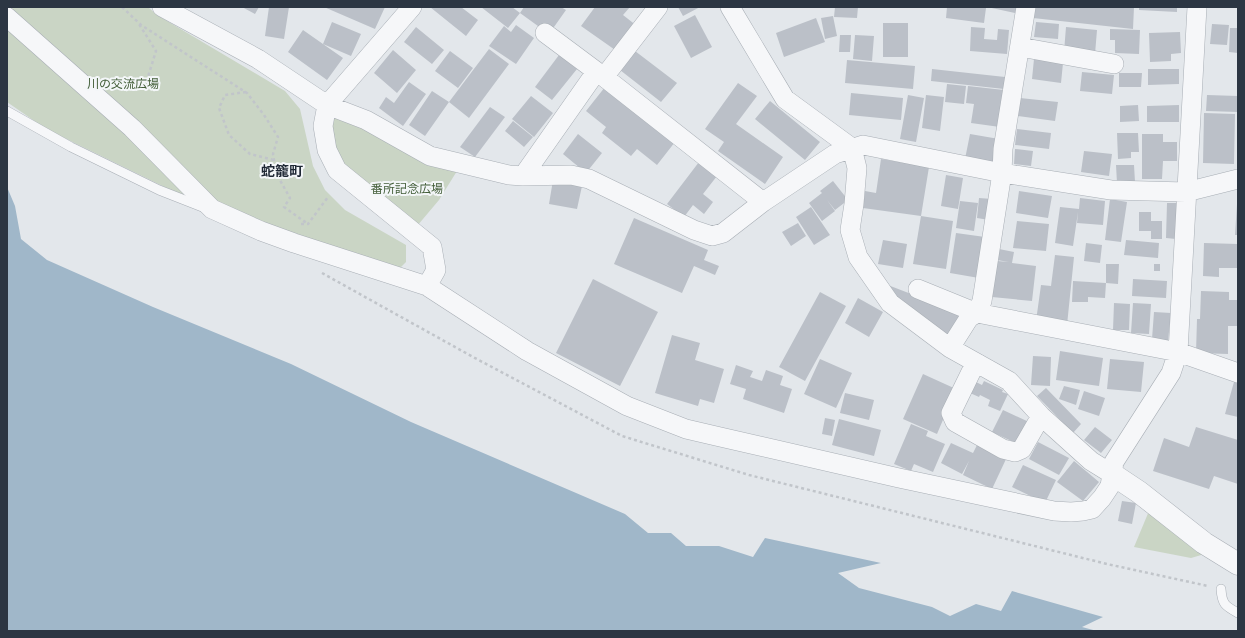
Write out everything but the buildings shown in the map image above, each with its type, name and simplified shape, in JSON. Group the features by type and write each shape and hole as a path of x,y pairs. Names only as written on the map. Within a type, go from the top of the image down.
{"street":[{"path":"162,7 258,59 327,105 366,120 430,156 509,175 571,175 589,179 694,230 712,236 723,233 763,202 835,154 863,145 1002,173 1111,190 1186,192 1238,179"},
{"path":"412,7 327,105 323,126 327,150 337,170 432,247 436,270 427,286"},
{"path":"523,176 600,75 658,7"},
{"path":"730,7 785,99 852,148 857,168 850,230 858,257 890,303 950,348 1009,381 1041,416 1091,461 1139,492 1204,543 1238,564"},
{"path":"950,348 969,318 977,313 982,301 1002,173 1003,149 1026,7"},
{"path":"7,17 132,128 212,209 261,231 294,243 427,286 534,354 628,406 686,429 899,478 1054,511 1071,512 1092,509 1102,498 1110,486 1114,462 1171,373 1178,352 1197,7"},
{"path":"545,33 763,202"},
{"path":"1020,47 1114,64"},
{"path":"918,289 977,313 1178,352 1238,373"},
{"path":"976,363 951,413 954,422 1003,449 1015,452 1022,449 1041,416"}],"lane":[{"path":"7,111 71,147 159,190 202,208 212,209"},
{"path":"1221,589 1222,600 1227,608 1238,613"}],"path":[{"path":"122,7 137,20 246,92 264,115 278,137 273,154 276,173 290,198 284,207 308,224 328,197"},
{"path":"114,90 147,80 156,51 137,20"},
{"path":"246,92 225,95 219,108 229,135 250,154 274,160"}],"green space":[{"name":"川の交流広場","path":"7,7 148,7 157,15 285,91 300,109 313,166 325,190 345,210 406,245 406,262 398,270 187,198 46,129 7,102"},
{"name":"番所記念広場","path":"327,105 457,171 439,200 412,232 347,181 323,126"},
{"path":"1149,511 1208,553 1191,558 1134,547"}],"water":[{"path":"7,187 15,206 21,239 47,260 153,307 291,364 411,422 625,514 648,533 671,533 686,546 719,546 753,557 765,538 881,563 838,573 859,588 932,607 950,616 976,604 1001,611 1012,591 1103,617 1082,627 1097,631 7,631"}],"district":[{"name":"蛇籠町","path":"282,171"}]}
